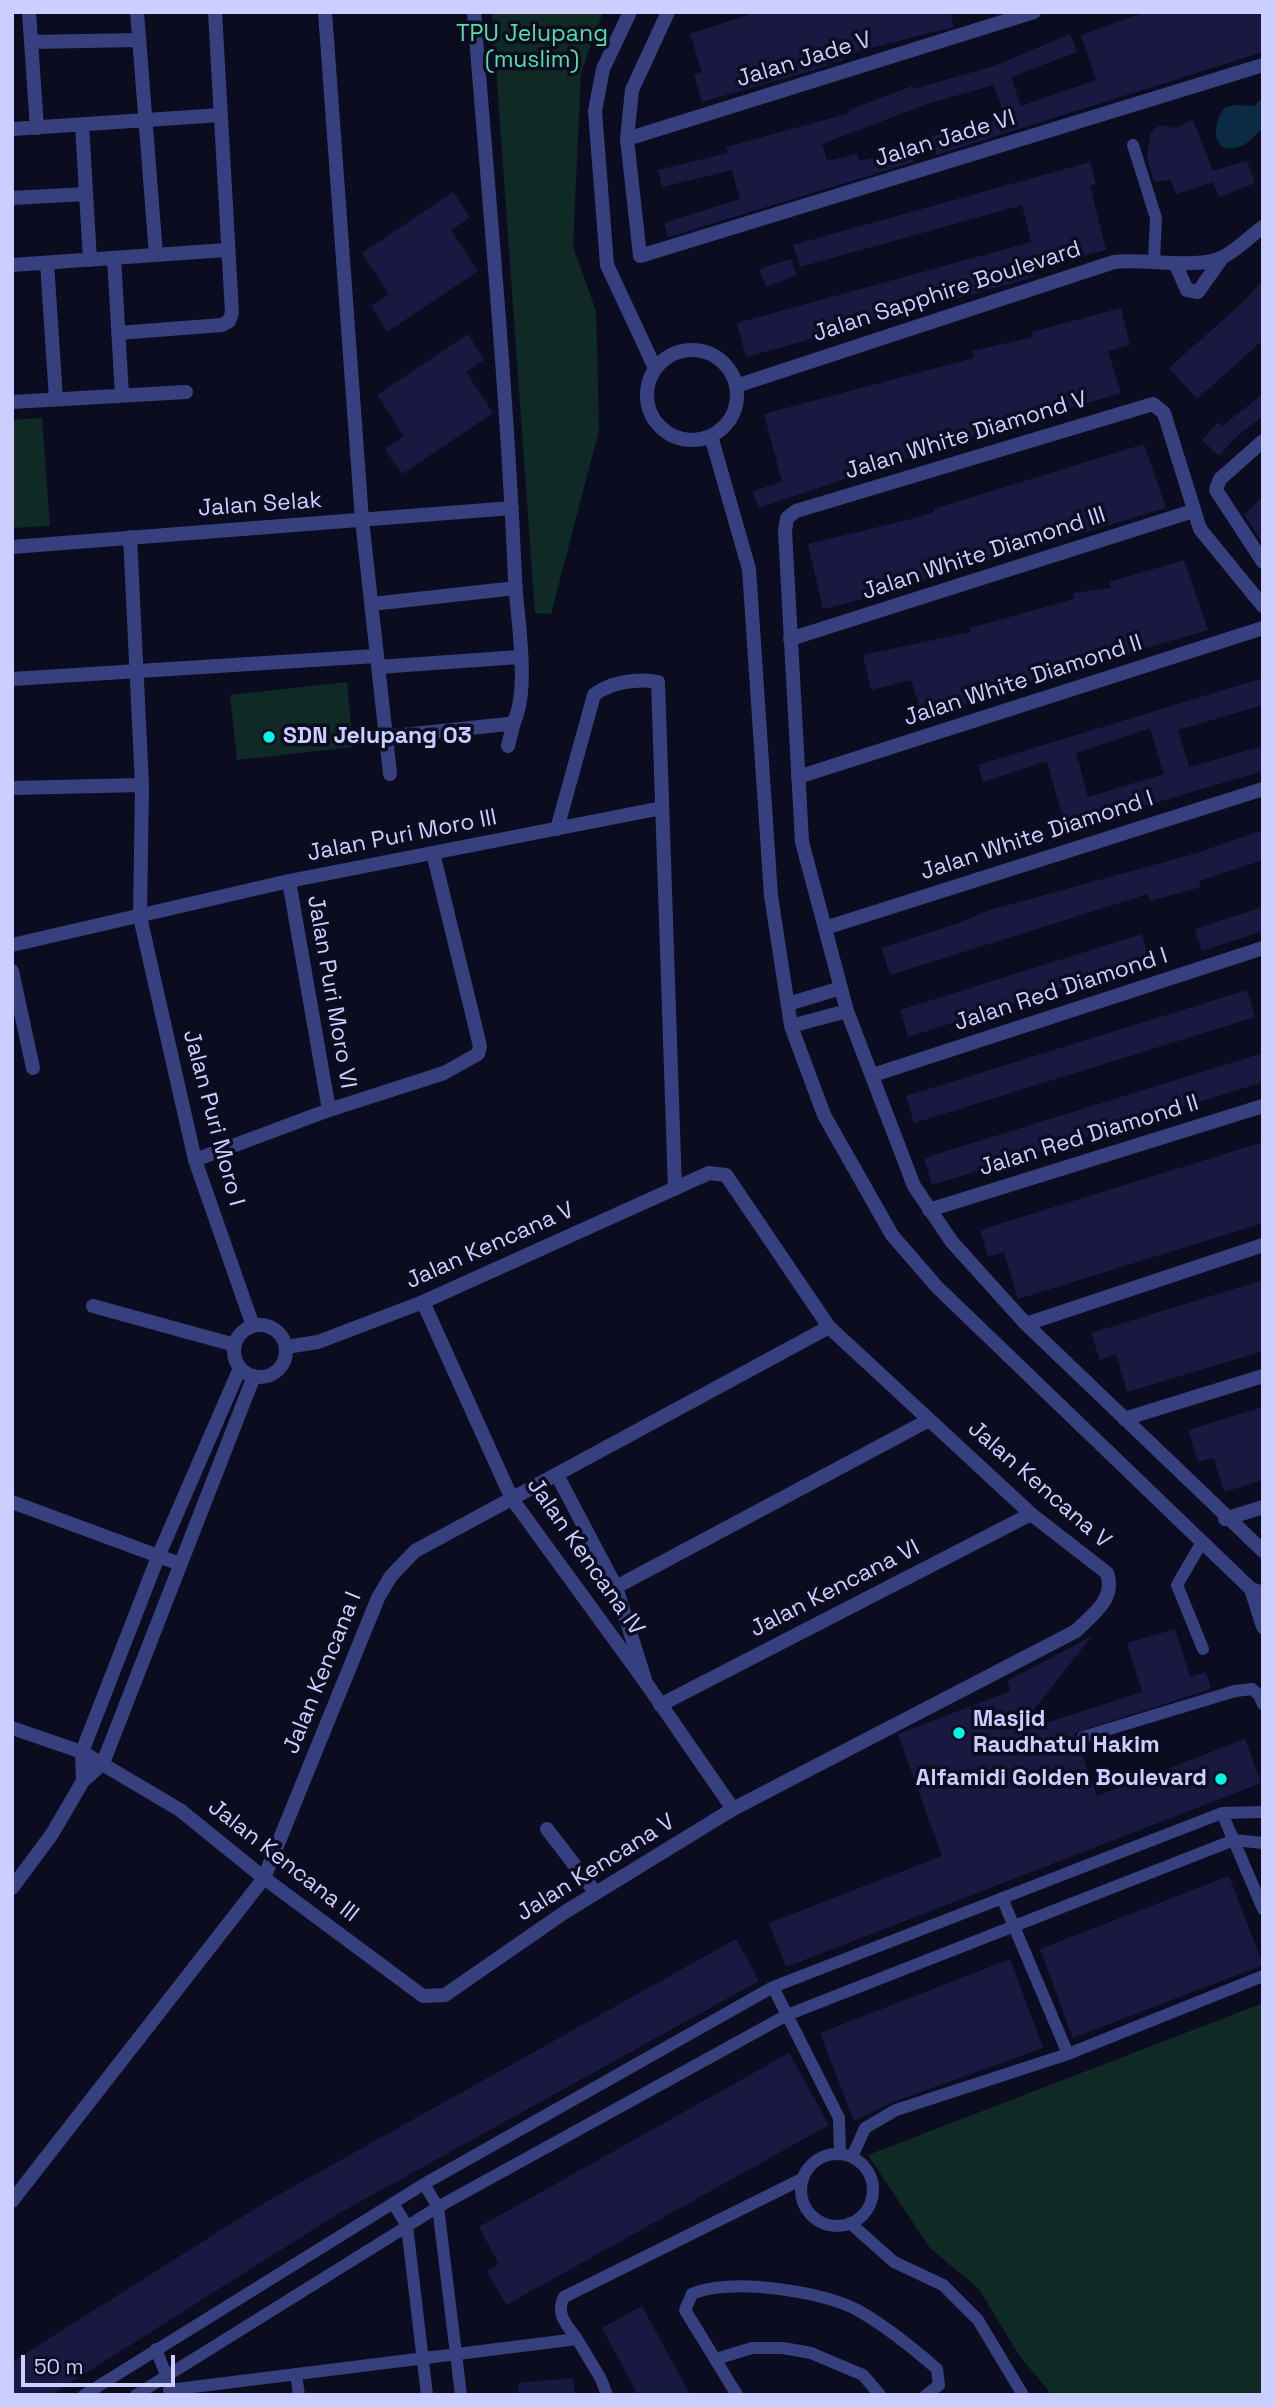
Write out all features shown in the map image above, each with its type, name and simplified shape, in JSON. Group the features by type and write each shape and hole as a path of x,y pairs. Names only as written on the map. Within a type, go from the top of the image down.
{"street":[{"path":"29,12 37,128"},
{"path":"137,12 156,255"},
{"path":"118,333 222,325 229,321 232,313 226,250 215,12"},
{"path":"325,12 362,520 390,775"},
{"path":"474,12 516,587 520,684 508,746"},
{"path":"630,12 603,69 595,111 607,265 654,368"},
{"path":"628,138 632,90 668,12"},
{"name":"Jalan Jade V","path":"628,138 1034,12"},
{"path":"32,42 139,40"},
{"name":"Jalan Jade VI","path":"628,138 640,256 1263,65"},
{"path":"12,129 221,115"},
{"path":"82,125 90,260"},
{"path":"12,198 86,194"},
{"path":"1175,263 1187,290 1198,292 1222,258 1263,227"},
{"path":"12,265 226,250"},
{"path":"114,258 122,396"},
{"name":"Jalan Sapphire Boulevard","path":"736,386 1114,262 1154,260 1175,263 1222,258"},
{"path":"47,262 56,399"},
{"path":"694,349 721,360 736,386 737,401 732,415 711,436 682,439 668,434 656,424 646,397 654,368 672,354 694,349"},
{"path":"12,402 186,392"},
{"name":"Jalan White Diamond V","path":"790,639 785,531 788,518 796,512 1153,404 1164,413 1193,511"},
{"path":"711,436 749,569 771,896 788,1004 792,1026 824,1115 892,1235 936,1287 1202,1542 1257,1591 1263,1628"},
{"path":"1263,441 1217,484 1216,490 1263,562"},
{"name":"Jalan Selak","path":"12,547 512,508"},
{"path":"1193,511 1212,547 1263,606"},
{"name":"Jalan White Diamond III","path":"790,639 1193,511"},
{"name":"Jalan Puri Moro I","path":"130,537 146,916 195,1160 253,1326"},
{"path":"372,604 516,587"},
{"name":"Jalan White Diamond II","path":"798,777 1263,628"},
{"path":"790,639 802,842 847,1011 914,1186 951,1242 1026,1324 1225,1519 1263,1551"},
{"path":"12,679 519,657"},
{"path":"557,829 594,695 615,684 649,680 658,682 675,1189"},
{"path":"384,737 514,722"},
{"path":"12,788 142,785"},
{"name":"Jalan White Diamond I","path":"825,928 1263,789"},
{"name":"Jalan Puri Moro III","path":"146,916 289,881 662,808"},
{"path":"195,1160 329,1110 444,1073 478,1054 480,1046 433,853"},
{"name":"Jalan Puri Moro VI","path":"289,881 329,1110"},
{"path":"12,945 146,916"},
{"name":"Jalan Red Diamond I","path":"873,1075 1263,948"},
{"path":"12,971 33,1068"},
{"path":"788,1004 841,988"},
{"path":"792,1026 847,1011"},
{"name":"Jalan Red Diamond II","path":"929,1210 1263,1106"},
{"name":"Jalan Kencana V","path":"286,1352 423,1301 709,1173 726,1175 829,1327 1031,1514 1107,1573 1110,1592 1100,1609 1076,1630 733,1809 596,1893 445,1995 433,1997"},
{"path":"1026,1324 1263,1245"},
{"name":"Jalan Kencana IV","path":"423,1301 512,1499 646,1683 733,1809"},
{"path":"93,1306 234,1345"},
{"path":"83,1781 82,1752 158,1557 240,1368 234,1345 241,1333 253,1326 274,1329 286,1352 277,1370 266,1376 254,1376 240,1368"},
{"name":"Jalan Kencana I","path":"12,2202 264,1878 378,1598 391,1576 415,1551 829,1327"},
{"path":"12,1888 52,1834 83,1781 103,1763 254,1376"},
{"path":"1124,1419 1263,1376"},
{"path":"616,1587 929,1420"},
{"name":"Jalan Kencana IV","path":"557,1475 616,1587 646,1683"},
{"path":"12,1502 180,1564"},
{"path":"1225,1519 1263,1507"},
{"name":"Jalan Kencana VI","path":"660,1705 1031,1514"},
{"name":"Jalan Kencana III","path":"12,1728 82,1752 180,1810 264,1878 423,1996 433,1997"},
{"path":"547,1829 596,1893"}],"lane":[{"path":"1133,145 1156,218 1154,260"},
{"path":"1202,1542 1177,1584 1203,1649"},
{"path":"1083,1737 1236,1691 1252,1689 1263,1704"},
{"path":"83,2395 424,2184 773,1987 1222,1813 1263,1812"},
{"path":"1222,1813 1263,1909"},
{"path":"136,2395 407,2225 788,2015 1234,1840 1263,1843"},
{"path":"1002,1898 1068,2054"},
{"path":"846,2155 865,2128 896,2110 1068,2054 1263,1976"},
{"path":"773,1987 839,2118 846,2155"},
{"path":"607,2395 601,2379 560,2314 559,2306 564,2297 802,2179 817,2160 846,2155 862,2164 873,2184 868,2207 850,2223 828,2225 808,2212 803,2202 802,2179"},
{"path":"424,2184 439,2207 461,2395"},
{"path":"393,2203 407,2225 427,2395"},
{"path":"850,2223 894,2262 943,2285 970,2311 1023,2395"},
{"path":"737,2395 685,2309 692,2294 705,2288 769,2288 858,2309 937,2369 940,2385 927,2394"},
{"path":"156,2350 168,2374 170,2392 577,2339"},
{"path":"716,2359 752,2348 783,2348 811,2353 863,2375 880,2395"},
{"path":"296,2374 299,2395"}],"green space":[{"name":"TPU Jelupang (muslim)","path":"492,12 603,12 581,72 573,247 596,311 599,430 551,614 535,613"},
{"path":"42,418 50,526 12,528 12,420"},
{"path":"347,682 353,747 237,760 230,695"},
{"path":"1263,2003 1263,2395 1052,2395 1019,2355 979,2289 930,2248 868,2155"}],"water":[{"path":"1263,97 1263,129 1241,146 1231,148 1219,144 1217,123 1224,108 1235,105 1254,106"}],"building":[{"path":"757,12 950,12 954,27 843,55 844,60 827,63 827,66 702,102 694,74 702,72 690,34"},
{"path":"1146,12 1263,12 1263,52 936,155 931,136 1005,118 994,85 927,104 822,144 827,161 857,154 859,161 911,150 914,162 668,237 664,223 740,199 732,170 662,187 658,170 728,153 726,147 850,113 849,110 912,86 913,89 994,66 1070,34 1077,52 1011,77 1021,106 1096,80 1081,35"},
{"path":"1193,120 1213,171 1247,161 1255,183 1219,197 1213,182 1176,194 1170,180 1154,182 1147,159 1150,134 1159,125 1175,128"},
{"path":"1090,162 1096,184 1090,186 1106,250 1031,268 1034,277 746,357 737,323 1031,242 1022,205 800,267 793,245"},
{"path":"453,192 470,217 451,230 478,271 387,332 371,306 389,294 362,253"},
{"path":"791,259 797,275 766,287 759,269"},
{"path":"1263,280 1263,340 1197,399 1169,368 1244,301"},
{"path":"1121,308 1130,345 1108,351 1121,393 978,435 758,508 753,491 782,482 764,414 974,358 972,351 1033,337 1032,332"},
{"path":"468,334 484,360 466,372 493,413 402,474 385,449 404,436 377,395"},
{"path":"1263,394 1263,416 1235,438 1219,456 1202,440 1218,422 1222,426"},
{"path":"1144,444 1166,508 908,585 908,588 823,609 808,544 915,518 934,512 934,509"},
{"path":"1263,496 1263,543 1244,515"},
{"path":"1184,560 1208,630 1006,689 1007,694 954,707 955,712 924,722 911,680 871,690 863,655 971,632 970,628 1074,599 1074,593 1111,588 1109,582"},
{"path":"1263,678 1263,705 1178,730 1189,767 1263,746 1263,771 1066,829 1047,761 983,782 978,765","holes":["1150,728 1164,774 1088,797 1076,753"]},
{"path":"1263,830 1263,860 1199,881 1201,887 1150,901 1148,894 890,975 882,948 990,910 1197,853"},
{"path":"1263,907 1263,931 1202,951 1195,929"},
{"path":"1142,934 1150,960 908,1037 900,1010"},
{"path":"1247,990 1255,1017 914,1123 906,1096"},
{"path":"1263,1053 1263,1082 932,1185 924,1158"},
{"path":"1263,1142 1263,1223 1018,1299 1004,1252 988,1257 980,1230"},
{"path":"1263,1280 1263,1351 1127,1392 1116,1354 1100,1360 1091,1333"},
{"path":"1263,1407 1263,1480 1224,1492 1214,1458 1198,1462 1188,1430"},
{"path":"1175,1629 1190,1677 1206,1672 1211,1689 1074,1733 1097,1796 1245,1739 1261,1783 786,1967 769,1923 942,1856 898,1734 1011,1691 1007,1681 1092,1636 1015,1733 1142,1692 1127,1643"},
{"path":"1229,1876 1263,1965 1073,2038 1040,1949"},
{"path":"736,1939 759,1981 336,2215 51,2395 12,2395 12,2362 264,2203"},
{"path":"1010,1959 1043,2048 893,2102 854,2121 820,2033"},
{"path":"789,2053 829,2125 506,2305 487,2271 499,2264 479,2227"},
{"path":"642,2306 690,2395 638,2395 602,2328"},
{"path":"573,2378 575,2395 519,2395 518,2383"}],"place":[{"name":"SDN Jelupang 03","path":"269,737"},
{"name":"Masjid Raudhatul Hakim","path":"959,1733"},
{"name":"Alfamidi Golden Boulevard","path":"1221,1779"}]}
